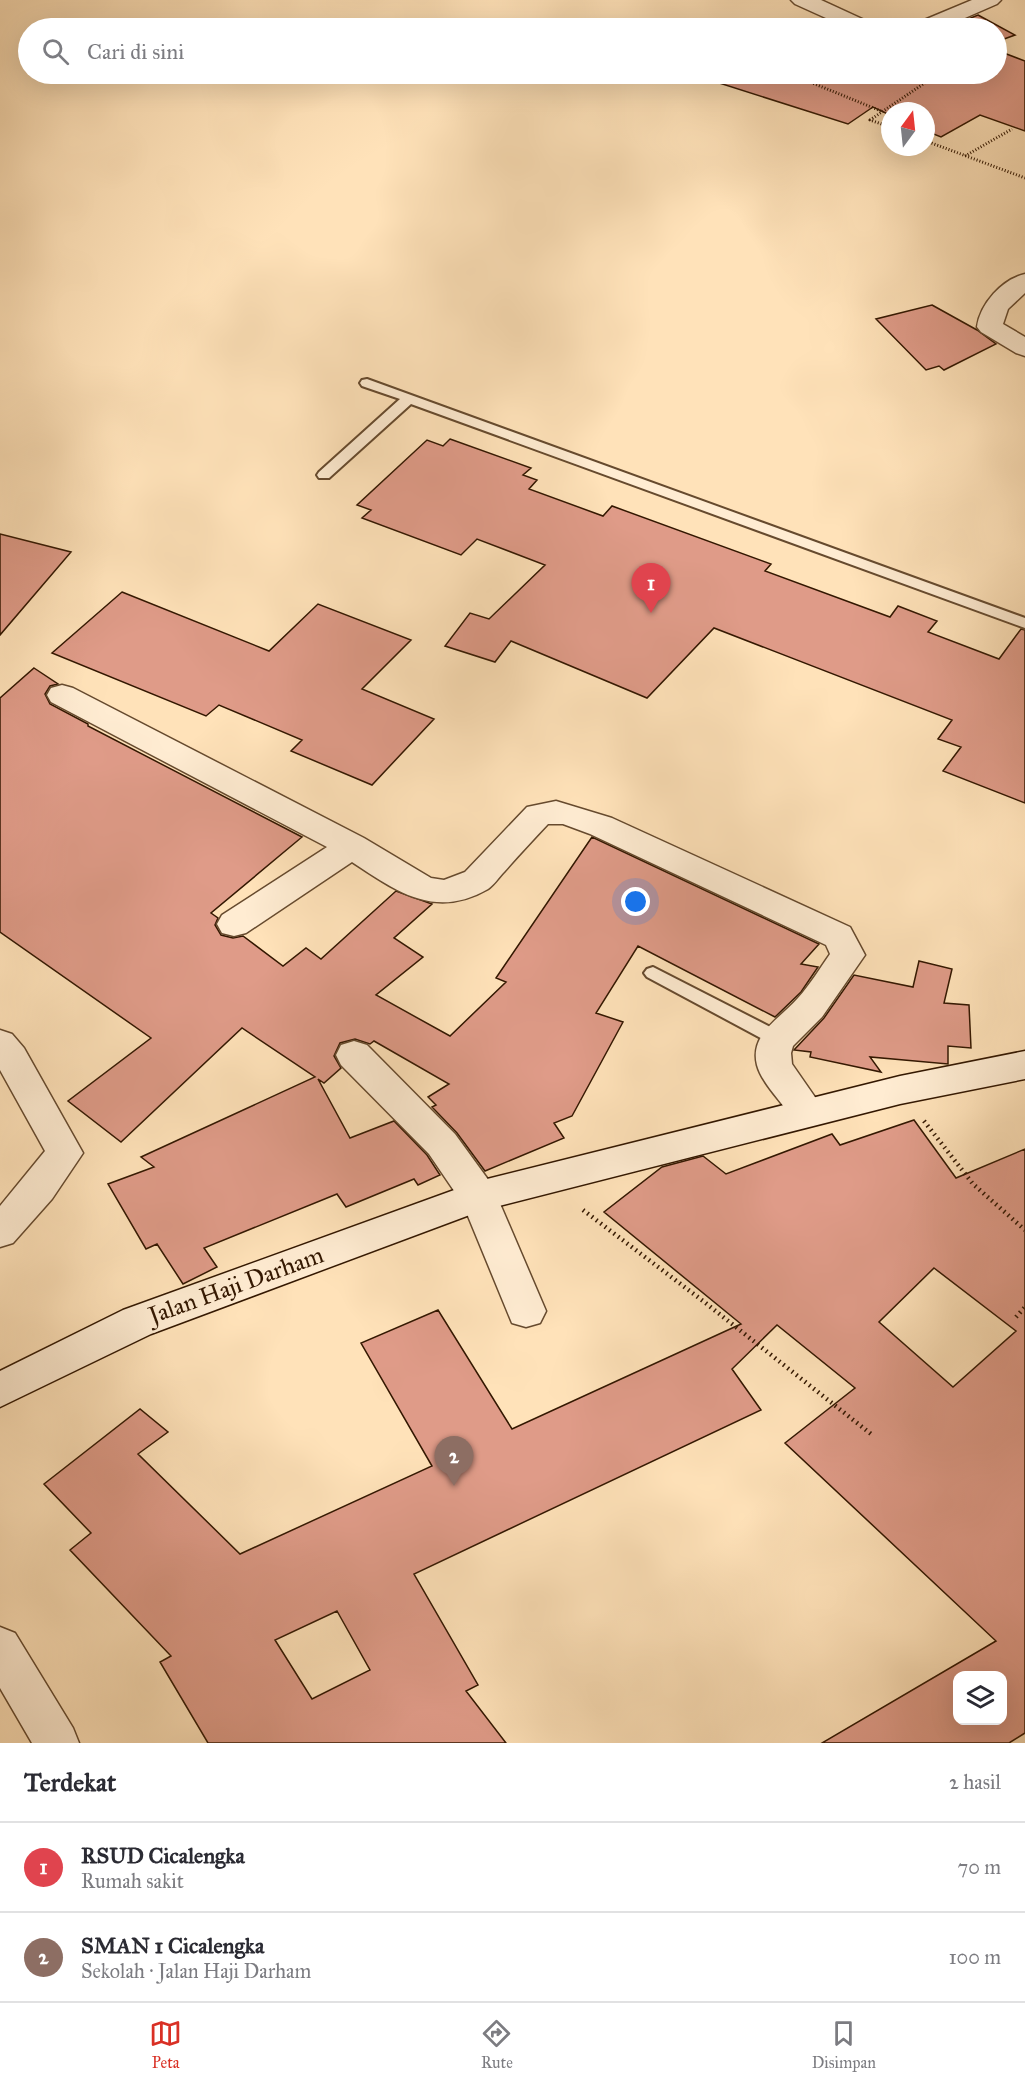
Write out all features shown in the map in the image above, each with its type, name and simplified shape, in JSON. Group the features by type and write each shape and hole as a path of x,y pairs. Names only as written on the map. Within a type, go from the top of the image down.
{"street":[{"path":"802,0 844,18"},
{"path":"948,18 990,0"},
{"path":"1025,281 1008,293 990,314 990,327 1025,348"},
{"path":"63,695 352,846 400,877 424,889 446,892 477,880 538,815 568,813 601,826 838,936 848,955 810,1008 778,1039 773,1053 775,1067 808,1113"},
{"path":"234,924 352,846"},
{"path":"0,1043 11,1058 64,1153 39,1188 0,1232"},
{"path":"354,1055 442,1144 479,1196 526,1311"},
{"name":"Jalan Haji Darham","path":"0,1390 137,1322 479,1196 900,1090 1025,1065"},
{"path":"0,1647 45,1739"}],"lane":[{"path":"367,383 1025,623"},
{"path":"324,475 408,399"},
{"path":"653,973 778,1039"}],"path":[{"path":"815,84 881,111"},
{"path":"896,102 923,84"},
{"path":"881,112 870,120 881,124"},
{"path":"964,156 1012,129"},
{"path":"935,145 1025,178"},
{"path":"900,1090 972,1184 1025,1230"},
{"path":"544,1180 703,1300 871,1434"},
{"path":"1016,1317 1025,1307"}],"building":[{"path":"1007,31 1015,35 1007,38"},
{"path":"1007,54 1025,61 1025,131 980,115 941,137 935,135 935,102 881,102 881,111 873,107 848,124 722,84 1007,84"},
{"path":"932,305 977,330 996,344 944,370 939,366 926,370 876,319"},
{"path":"450,439 531,468 523,475 537,480 529,489 603,516 612,506 771,564 765,571 890,617 898,606 937,621 928,632 999,659 1021,629 1025,630 1025,803 943,771 961,747 938,739 952,720 714,628 647,698 511,641 495,662 445,646 470,613 489,619 545,565 477,539 461,555 362,518 371,510 357,505 427,440 443,446"},
{"path":"0,534 71,552 0,635"},
{"path":"122,592 269,651 318,604 411,640 362,689 434,719 372,785 291,751 302,740 219,705 206,716 52,653"},
{"path":"34,668 58,684 50,686 45,694 50,704 302,837 211,913 218,918 215,925 221,935 233,938 243,936 283,966 306,948 321,959 396,891 432,904 394,938 423,957 376,995 450,1036 506,982 496,978 592,837 819,944 801,964 818,967 801,992 775,1017 638,946 596,1013 623,1022 572,1116 554,1123 564,1138 485,1171 457,1133 432,1107 436,1105 428,1097 449,1084 374,1041 370,1044 355,1039 340,1043 334,1056 341,1068 324,1083 318,1079 350,1138 394,1121 427,1155 440,1175 418,1185 414,1179 346,1207 337,1194 204,1248 217,1267 183,1284 157,1244 146,1249 108,1184 154,1167 141,1157 315,1077 242,1028 121,1142 68,1101 151,1038 0,932 0,698"},
{"path":"919,961 952,969 944,1003 969,1005 971,1048 948,1046 948,1064 870,1057 881,1072 810,1057 811,1052 794,1050 824,1018 854,975 913,987"},
{"path":"914,1120 956,1178 1025,1149 1025,1733 1009,1743 822,1743 996,1641 785,1443 855,1388 777,1325 732,1369 761,1410 414,1574 478,1685 466,1691 506,1743 208,1743 160,1662 171,1656 70,1550 91,1533 44,1484 140,1409 168,1432 138,1454 240,1554 432,1466 361,1343 438,1310 512,1429 741,1324 604,1212 662,1167 703,1156 726,1174 832,1134 840,1145","holes":["934,1268 1016,1331 953,1387 879,1322","337,1611 370,1670 312,1699 275,1640"]}],"place":[{"name":"RSUD Cicalengka","path":"651,613"},
{"name":"SMAN 1 Cicalengka","path":"454,1486"}]}
